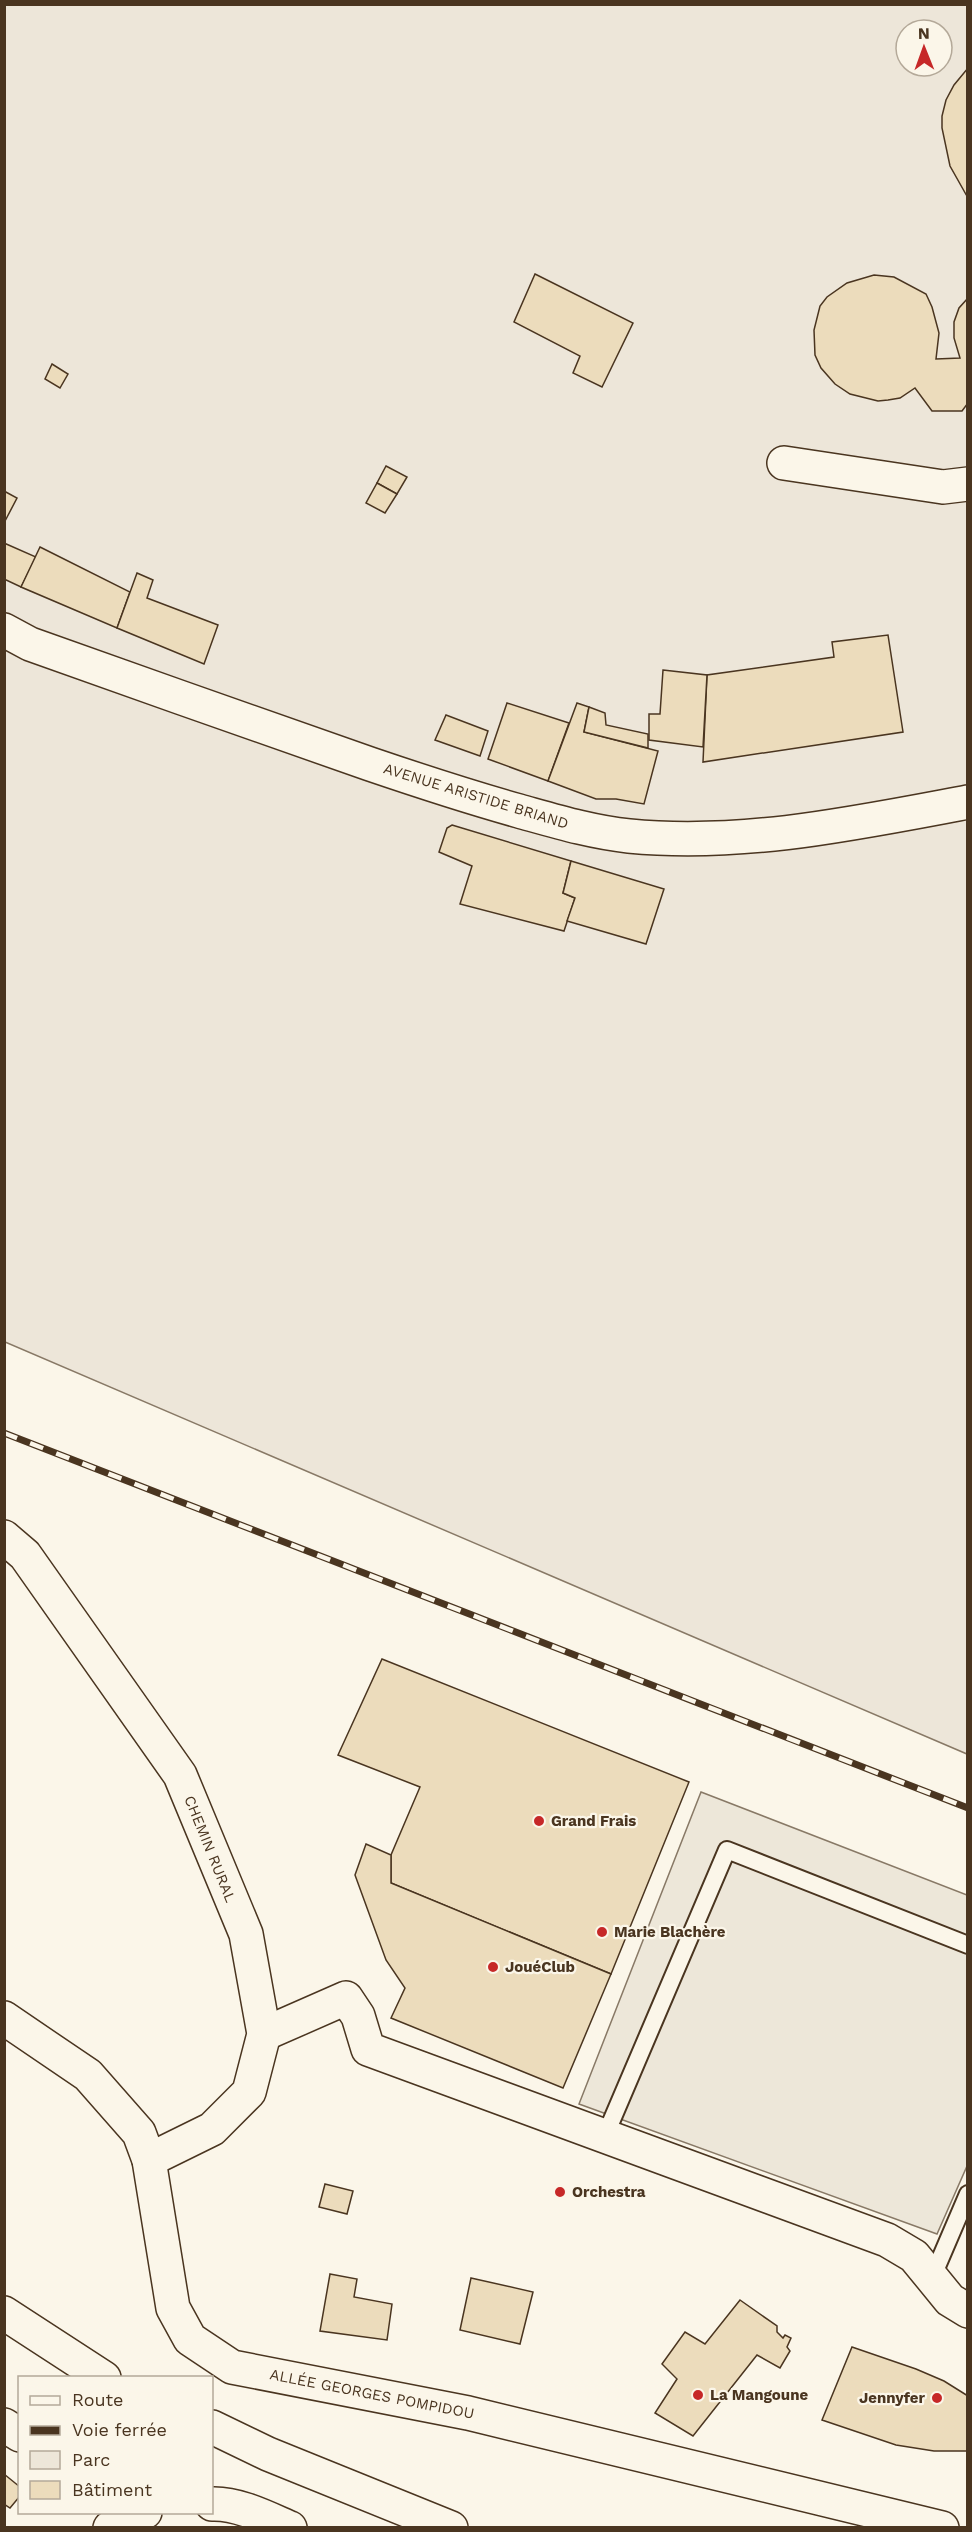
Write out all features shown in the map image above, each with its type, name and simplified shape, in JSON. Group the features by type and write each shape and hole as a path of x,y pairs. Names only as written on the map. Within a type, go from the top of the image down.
{"street":[{"path":"784,463 943,488 968,484"},
{"name":"AVENUE ARISTIDE BRIAND","path":"4,630 30,644 432,786 581,828 627,836 731,838 867,820 968,802"},
{"name":"CHEMIN RURAL","path":"4,1537 25,1555 180,1775 246,1934 264,2034 249,2091 212,2129 149,2160"},
{"path":"264,2034 346,1998 358,2016 368,2049 887,2240 914,2256 951,2300 968,2311"},
{"name":"ALLÉE GEORGES POMPIDOU","path":"4,2018 88,2075 139,2133 149,2160 173,2308 190,2339 232,2367 468,2413 942,2528"},
{"path":"4,2313 101,2376"},
{"path":"4,2425 18,2434"},
{"path":"213,2427 268,2454 451,2528"},
{"path":"213,2504 261,2515 290,2528"}],"lane":[{"path":"605,2136 727,1850 968,1945"},
{"path":"932,2278 968,2194"}],"green space":[{"path":"5,5 967,5 967,1754 5,1342"}],"shaded area":[{"path":"701,1792 967,1895 967,2166 937,2234 579,2104"}],"building":[{"path":"968,68 968,198 950,166 942,128 942,116 946,100 954,85"},
{"path":"535,274 633,323 602,387 573,373 580,356 514,322"},
{"path":"874,275 894,277 926,294 939,333 936,359 960,358 954,338 954,322 959,308 968,298 968,403 962,411 932,411 915,388 900,398 878,401 850,394 835,384 821,368 815,355 814,330 820,306 827,297 847,283"},
{"path":"52,364 68,374 60,388 45,379"},
{"path":"386,466 407,477 397,494 377,483"},
{"path":"377,483 397,494 385,513 366,503"},
{"path":"4,491 17,498 4,523"},
{"path":"4,543 36,557 21,587 4,579"},
{"path":"40,547 130,592 117,628 21,587"},
{"path":"137,573 153,580 147,598 218,625 204,664 117,628"},
{"path":"888,635 903,732 703,762 707,675 834,657 832,642"},
{"path":"663,670 707,675 703,747 649,740 649,714 660,714"},
{"path":"507,703 569,723 548,781 488,759"},
{"path":"577,703 589,707 584,732 658,751 644,804 616,799 596,799 548,781"},
{"path":"589,707 605,713 606,725 648,734 648,748 584,732"},
{"path":"446,715 488,731 480,756 435,740"},
{"path":"452,825 571,861 563,893 575,898 564,931 460,904 472,866 439,852 447,828"},
{"path":"571,861 664,889 646,944 567,921 575,898 563,893"},
{"name":"Grand Frais","path":"382,1659 689,1782 611,1974 391,1883 391,1855 420,1787 338,1755"},
{"name":"JouéClub","path":"366,1844 391,1855 391,1883 611,1974 563,2088 391,2018 405,1988 386,1960 355,1875"},
{"path":"325,2184 353,2191 347,2214 319,2207"},
{"path":"330,2274 357,2279 354,2297 392,2304 387,2340 320,2331"},
{"path":"471,2278 533,2292 520,2344 460,2330"},
{"path":"740,2300 777,2326 777,2332 783,2338 785,2335 791,2338 787,2347 790,2351 780,2368 757,2355 693,2436 655,2413 677,2379 662,2364 685,2332 705,2344"},
{"path":"852,2347 916,2369 944,2381 968,2396 968,2451 934,2451 896,2445 822,2420"},
{"path":"4,2474 18,2485 18,2498 10,2508 4,2504"}],"railway":[{"path":"4,1433 968,1808"}],"place":[{"name":"Grand Frais","path":"539,1821"},
{"name":"Marie Blachère","path":"602,1932"},
{"name":"JouéClub","path":"493,1967"},
{"name":"Orchestra","path":"560,2192"},
{"name":"La Mangoune","path":"698,2395"},
{"name":"Jennyfer","path":"937,2398"}]}
